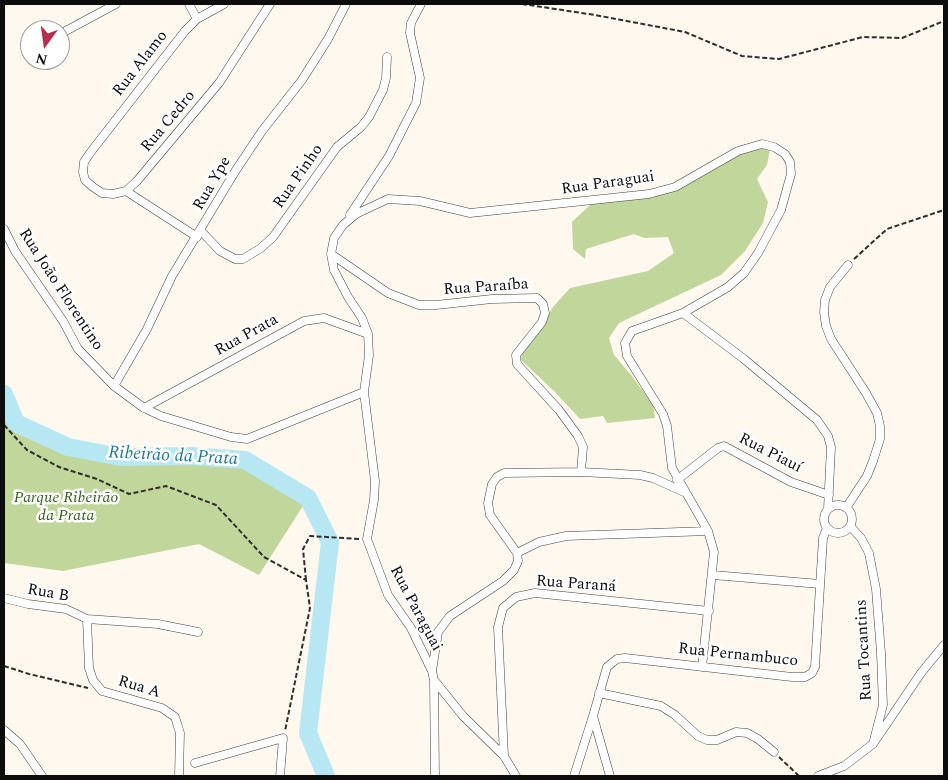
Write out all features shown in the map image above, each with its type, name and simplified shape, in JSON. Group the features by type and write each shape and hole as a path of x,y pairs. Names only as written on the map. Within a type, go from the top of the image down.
{"street":[{"path":"70,29 116,4"},
{"path":"190,4 197,19"},
{"name":"Rua Alamo","path":"126,191 113,194 102,193 85,180 83,172 84,162 168,52 197,19 224,4"},
{"name":"Rua Cedro","path":"126,191 172,141 219,83 270,4"},
{"name":"Rua Ype","path":"114,386 147,328 172,276 252,146 302,80 328,39 346,4"},
{"path":"343,225 389,156 416,103 420,78 410,33 411,24 422,4"},
{"name":"Rua Pinho","path":"126,191 199,234 220,251 235,259 243,259 273,237 337,147 361,127 382,90 386,78 387,57"},
{"name":"Rua Paraguai","path":"331,254 334,238 343,225 356,214 388,200 420,201 470,214 649,194 682,184 751,145 762,144 774,147 785,154 790,162 791,174 781,210 770,232 744,272 728,288 683,313 632,331 625,343 628,356 663,414 667,426 669,457 684,492 708,531 714,552 702,667"},
{"name":"Rua João Florentino","path":"4,229 15,251 63,321 78,349 114,386 144,408 169,419 231,437 247,439 364,392"},
{"path":"331,254 334,270 348,297 362,318 368,334 364,392 375,481 374,500 367,539"},
{"name":"Rua Paraíba","path":"331,254 388,292 419,305 436,306 492,299 536,298 543,304 545,313 542,322 516,356 517,364 559,410 578,436 582,447 581,472"},
{"path":"846,508 867,476 880,432 877,413 831,339 826,326 825,300 830,288 848,265"},
{"path":"683,313 744,358 817,420 828,436 831,446 828,509 824,516 827,528 837,534 845,532 850,526 852,516 846,508 837,505 828,509"},
{"name":"Rua Prata","path":"144,408 304,321 324,318 368,334"},
{"name":"Rua Piauí","path":"678,480 718,448 724,446 791,482 829,495"},
{"path":"435,776 434,680 432,672 438,632 450,616 503,581 514,570 518,561 517,553 490,515 492,484 497,476 504,473 581,472 640,475 653,478 684,492"},
{"name":"Rua Tocantins","path":"850,526 861,538 869,553 876,589 882,653 883,705 873,744"},
{"name":"Rua Pernambuco","path":"598,693 607,668 617,659 625,658 792,677 805,677 812,673 815,667 823,538 827,528"},
{"path":"517,553 539,542 566,536 708,531"},
{"name":"Rua Paraguai","path":"367,539 388,595 411,628 432,672"},
{"path":"713,575 820,584"},
{"name":"Rua Paraná","path":"504,756 498,627 503,608 516,597 535,593 709,611"},
{"name":"Rua B","path":"4,598 28,604 66,609 87,619"},
{"path":"87,619 158,624 198,632"},
{"name":"Rua A","path":"87,619 89,668 93,680 102,691 162,708 175,717 180,734 179,776"},
{"path":"818,776 844,766 873,744 921,673 944,645"},
{"path":"434,680 463,716 504,756 516,776"},
{"path":"574,776 593,716 598,693 661,706 676,715 698,736 707,740 717,740 736,732 747,733 774,752"},
{"path":"593,716 610,776"},
{"path":"4,730 20,744 42,776"},
{"path":"195,763 283,738 281,775"}],"path":[{"path":"522,4 595,15 685,32 742,56 779,59 863,37 902,38 944,21"},
{"path":"848,265 887,229 944,210"},
{"path":"4,425 27,450 59,467 97,479 129,494 166,486 216,505 264,557 306,580"},
{"path":"283,738 310,608 303,548 310,536 367,539"},
{"path":"4,666 29,674 102,691"},
{"path":"774,752 799,776"}],"green space":[{"path":"754,148 770,149 767,165 757,179 768,202 763,223 745,251 721,275 619,323 609,338 614,355 653,405 655,418 607,423 603,416 580,419 521,360 522,352 542,326 553,307 570,288 648,271 674,253 668,237 644,238 634,234 586,249 585,259 573,249 572,222 591,204 655,195 686,186 734,157"},
{"name":"Parque Ribeirão da Prata","path":"4,394 16,423 68,447 120,457 191,456 245,460 308,498 259,575 199,544 63,571 4,563"}],"waterway":[{"name":"Ribeirão da Prata","path":"4,394 16,423 68,447 120,457 191,456 245,460 308,498 330,542 308,733 326,776"}]}
